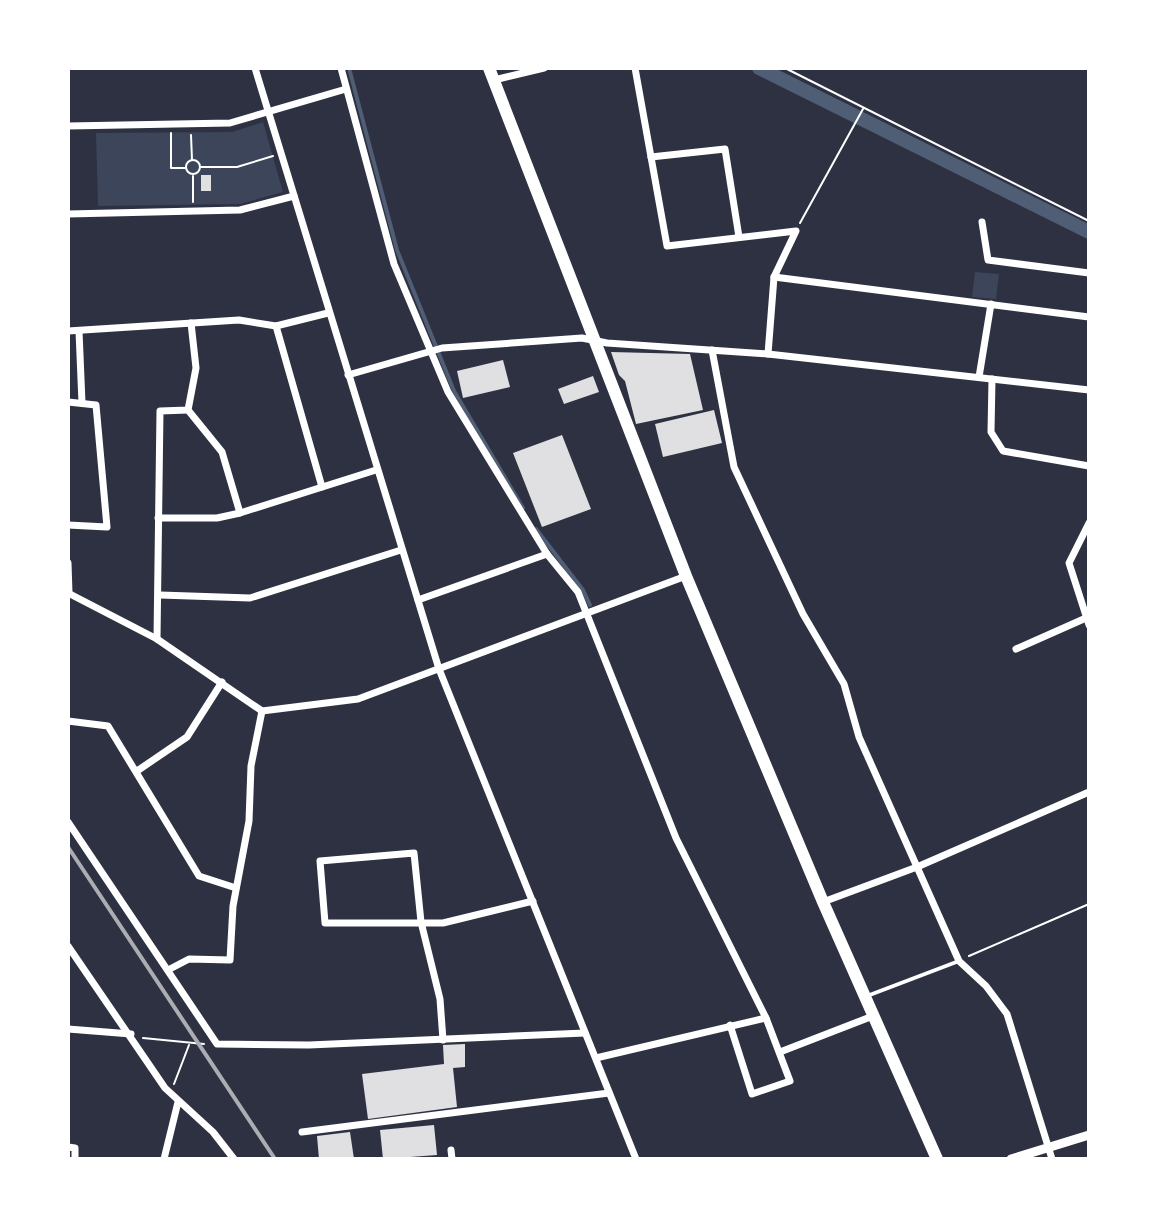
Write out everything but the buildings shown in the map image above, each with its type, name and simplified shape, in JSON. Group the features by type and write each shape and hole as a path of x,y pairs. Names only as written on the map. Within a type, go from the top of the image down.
{"highway":[{"path":"491,74 686,576 823,902 937,1159"}],"street":[{"path":"255,68 439,669 636,1159"},
{"path":"341,68 394,264 448,392 547,554 578,592 676,838 766,1018 790,1081 752,1094 730,1025"},
{"path":"491,74 544,68"},
{"path":"635,68 667,246 796,231"},
{"path":"68,126 230,123 346,89"},
{"path":"651,157 725,149 739,237"},
{"path":"68,214 240,210 294,196"},
{"path":"982,222 988,260 1089,273"},
{"path":"768,354 774,277 796,231"},
{"path":"774,277 1089,317"},
{"path":"979,377 991,304"},
{"path":"68,331 239,320 276,326 328,313"},
{"path":"191,323 196,368 188,410 222,452 240,513"},
{"path":"276,326 322,487"},
{"path":"79,331 82,403"},
{"path":"348,375 432,350 582,338 768,354 1089,390"},
{"path":"712,350 734,467 803,614 844,684 859,737 959,961 986,986 1007,1014 1052,1159"},
{"path":"992,379 991,432 1003,451 1089,466"},
{"path":"68,402 96,405 107,527 68,525"},
{"path":"157,639 160,595 160,411 188,410"},
{"path":"158,518 217,518 240,513 376,470"},
{"path":"1016,649 1088,621 1069,563 1089,523"},
{"path":"160,595 250,598 401,550"},
{"path":"418,600 547,554"},
{"path":"68,563 69,593 157,639 262,711 358,699 588,616 686,576"},
{"path":"137,771 187,737 222,682"},
{"path":"168,970 189,959 230,960 236,888 249,821 251,766 262,711"},
{"path":"68,721 108,726 199,876 236,888"},
{"path":"823,902 917,867 1089,792"},
{"path":"68,822 217,1044 443,1040 585,1033"},
{"path":"443,1040 440,999 421,922 414,853 320,861 325,923 421,922 443,923 533,901"},
{"path":"68,946 170,1094 213,1132 234,1159"},
{"path":"780,1052 873,1016"},
{"path":"596,1058 766,1018"},
{"path":"68,1029 132,1036"},
{"path":"302,1132 609,1093"},
{"path":"164,1159 178,1102"},
{"path":"1011,1159 1089,1135"},
{"path":"68,1147 75,1148 75,1159"},
{"path":"451,1150 452,1159"}],"lane":[{"path":"865,997 959,961"}],"path":[{"path":"785,68 1089,221"},
{"path":"796,231 864,109"},
{"path":"171,124 171,168 186,168 193,174"},
{"path":"171,135 192,135 192,160 186,168"},
{"path":"192,160 200,167 237,167 274,156"},
{"path":"193,207 193,174 200,167"},
{"path":"959,961 1089,904"},
{"path":"132,1036 190,1044 217,1044"},
{"path":"170,1094 190,1044"}],"shaded area":[{"path":"263,122 283,192 240,204 98,206 96,133 232,132"},
{"path":"975,272 999,274 996,299 972,297"}],"waterway":[{"path":"349,68 397,250 454,391 523,508"},
{"path":"759,68 1089,232"},
{"path":"536,529 583,590 590,605"}],"railway":[{"path":"68,847 275,1159"}]}
